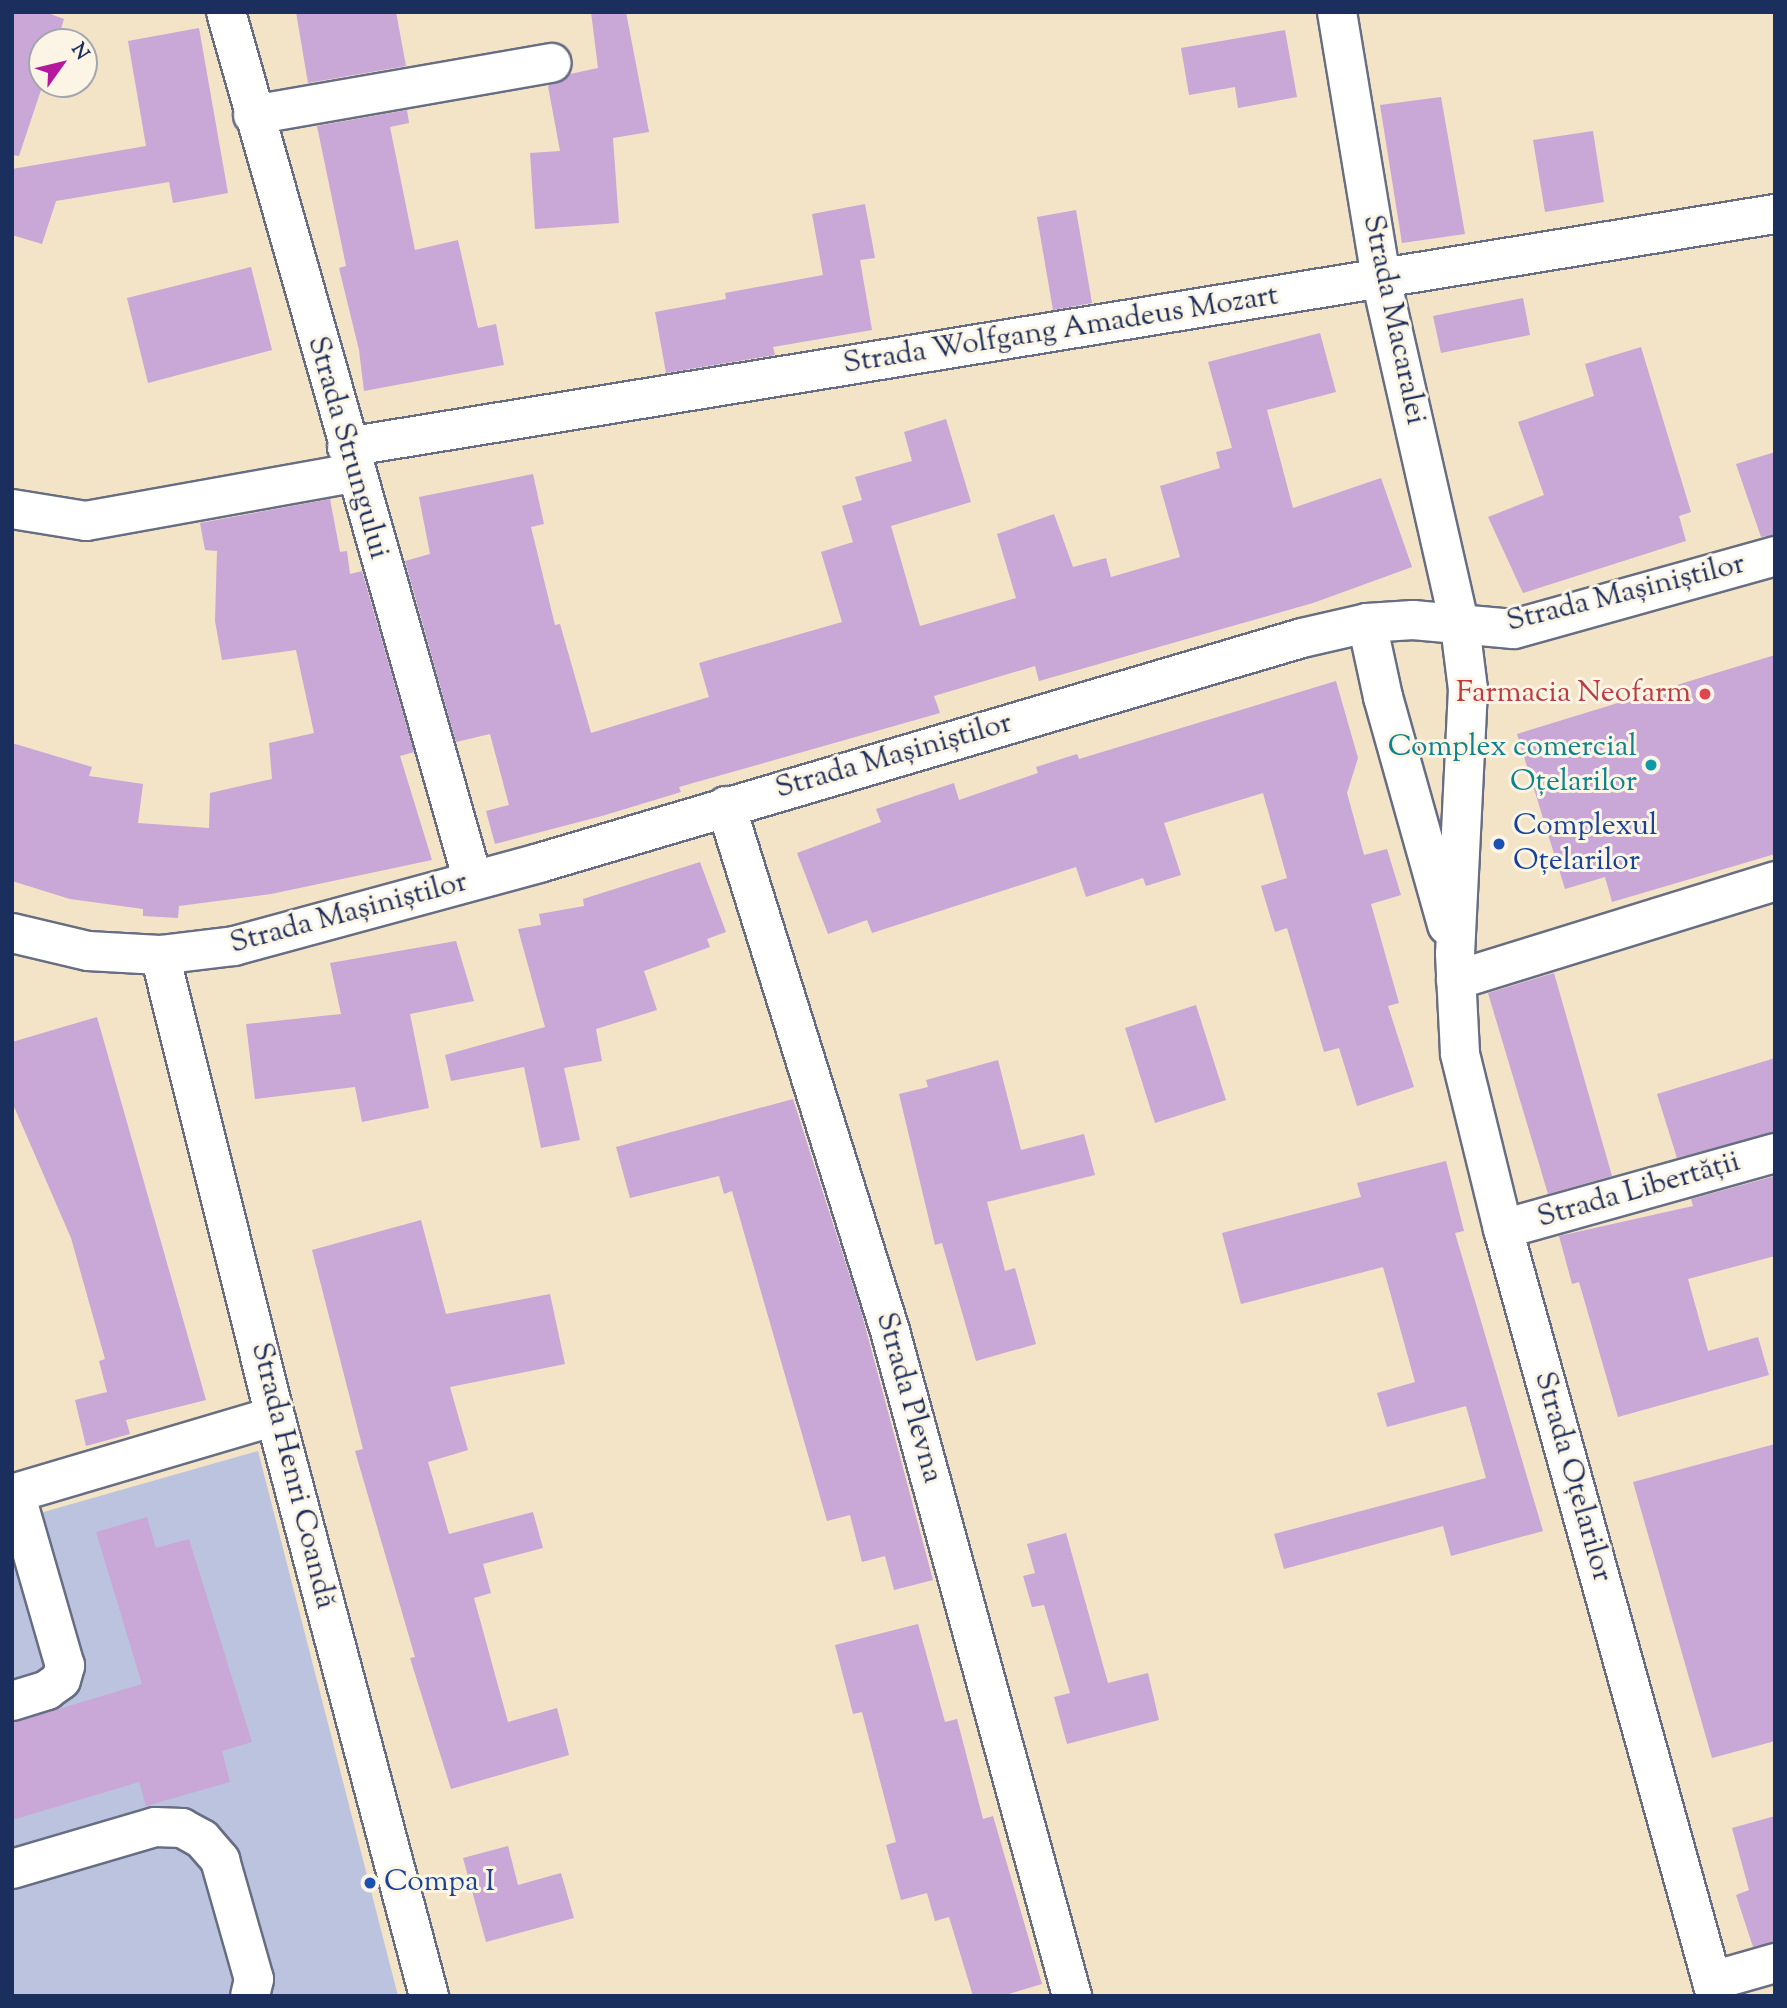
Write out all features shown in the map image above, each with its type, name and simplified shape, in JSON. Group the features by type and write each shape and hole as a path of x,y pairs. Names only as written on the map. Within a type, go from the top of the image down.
{"street":[{"name":"Strada Strungului","path":"226,12 350,460 473,881"},
{"name":"Strada Macaralei","path":"1337,12 1381,279 1460,626"},
{"path":"253,115 551,63"},
{"name":"Strada Wolfgang Amadeus Mozart","path":"12,509 86,521 350,460 1381,279 1775,214"},
{"name":"Strada Mașiniștilor","path":"12,933 88,951 160,955 234,946 473,881 1367,623 1413,620 1514,629 1775,556"},
{"name":"Strada Oțelarilor","path":"1367,623 1383,697 1455,967"},
{"name":"Strada Oțelarilor","path":"1460,626 1468,689 1455,967 1460,1054 1503,1229 1714,1989"},
{"name":"Strada Plevna","path":"726,806 890,1331 1072,1996"},
{"path":"1455,967 1775,881"},
{"name":"Strada Henri Coandă","path":"160,955 275,1416 429,1996"},
{"name":"Strada Libertății","path":"1503,1229 1775,1153"},
{"path":"12,1701 47,1690 61,1680 65,1666 14,1493 275,1416"},
{"path":"12,1870 155,1827 182,1828 202,1839 220,1860 254,1979 250,1996"},
{"path":"1714,1989 1775,1963"}],"shaded area":[{"path":"258,1451 398,1996 12,1996 12,1521"}],"building":[{"path":"12,12 45,12 64,19 61,28 28,28 28,98 38,98 19,156 12,155"},
{"path":"296,12 396,12 406,66 308,83"},
{"path":"591,12 626,12 649,132 613,138 619,223 535,229 530,153 560,151 548,86 570,74 598,68"},
{"path":"199,28 228,193 173,203 169,182 56,201 42,244 12,235 12,169 146,146 128,41"},
{"path":"1285,30 1297,97 1238,108 1235,87 1189,95 1181,48"},
{"path":"1441,97 1465,234 1402,243 1380,105"},
{"path":"407,110 409,123 390,127 415,250 458,240 478,328 496,324 504,365 364,391 359,350 339,268 346,266 317,126"},
{"path":"1593,131 1604,202 1545,212 1533,140"},
{"path":"865,204 875,258 860,260 872,330 773,347 775,355 666,373 655,312 726,299 725,293 823,275 812,214"},
{"path":"1076,210 1092,303 1053,310 1037,217"},
{"path":"251,267 272,350 148,383 127,298"},
{"path":"1523,298 1530,335 1441,353 1433,316"},
{"path":"1320,333 1336,392 1267,410 1293,508 1381,478 1412,567 1313,603 1039,681 1035,666 934,696 940,713 679,787 681,792 602,816 495,844 486,811 509,805 490,734 456,742 405,561 430,554 419,497 533,474 544,524 531,527 555,625 560,624 591,733 709,697 699,663 842,622 821,552 853,542 842,506 862,500 855,477 912,461 904,432 946,419 971,502 891,526 920,626 1016,598 997,534 1054,514 1073,567 1106,558 1111,577 1180,557 1160,486 1220,468 1216,452 1232,448 1208,362"},
{"path":"1641,347 1691,512 1679,516 1686,541 1523,593 1488,517 1544,495 1518,422 1594,396 1585,364"},
{"path":"1775,452 1775,535 1761,537 1736,464"},
{"path":"330,499 340,552 347,551 350,574 362,571 414,752 400,756 432,860 271,894 179,906 178,918 143,916 143,909 70,899 12,881 12,743 92,767 89,776 143,784 138,823 209,828 210,793 272,779 269,743 314,733 296,650 222,660 215,621 217,551 205,550 200,523"},
{"name":"Complex comercial Oțelarilor","path":"1775,655 1775,854 1612,902 1605,877 1565,889 1517,734"},
{"path":"1336,681 1358,758 1347,793 1364,855 1387,849 1401,895 1371,904 1399,1003 1388,1006 1414,1087 1357,1106 1339,1048 1324,1052 1287,928 1275,932 1261,886 1287,878 1263,793 1164,823 1181,875 1146,886 1143,878 1086,897 1076,867 872,933 867,920 828,934 797,853 881,822 876,809 954,783 959,800 1038,773 1036,767 1077,754 1079,759"},
{"path":"700,862 726,932 707,939 710,947 644,971 657,1010 596,1029 602,1061 564,1068 580,1140 541,1148 524,1067 451,1081 445,1055 545,1027 518,929 541,925 539,914 584,906 583,899"},
{"path":"456,941 474,1001 410,1014 429,1108 362,1122 355,1087 255,1099 246,1024 341,1014 330,963"},
{"path":"1554,973 1612,1176 1548,1194 1488,993"},
{"path":"1196,1005 1226,1100 1155,1123 1125,1028"},
{"path":"97,1017 206,1400 126,1420 130,1434 86,1446 75,1400 107,1392 99,1361 105,1359 71,1238 12,1102 12,1042"},
{"path":"1775,1058 1775,1132 1677,1158 1657,1094"},
{"path":"998,1060 1021,1150 1084,1134 1095,1175 987,1202 1005,1271 1015,1268 1036,1344 976,1361 942,1243 935,1245 899,1094 928,1087 926,1080"},
{"path":"793,1099 861,1311 933,1580 894,1590 885,1556 862,1562 850,1515 827,1521 732,1191 724,1194 719,1176 630,1198 616,1147"},
{"path":"1446,1161 1464,1231 1455,1233 1543,1531 1451,1556 1443,1526 1284,1569 1274,1534 1486,1478 1466,1406 1387,1427 1377,1393 1415,1382 1383,1267 1241,1304 1222,1233 1361,1197 1357,1183"},
{"path":"1775,1176 1775,1256 1688,1279 1708,1351 1758,1337 1769,1375 1618,1417 1579,1282 1572,1284 1559,1236 1693,1206 1691,1199"},
{"path":"421,1220 446,1314 550,1294 565,1364 450,1387 468,1450 428,1462 449,1534 533,1512 543,1548 483,1564 491,1593 474,1598 508,1722 557,1708 569,1755 451,1789 410,1658 415,1657 355,1451 363,1449 312,1250"},
{"path":"1775,1444 1775,1741 1712,1758 1633,1482"},
{"path":"147,1517 156,1548 189,1539 252,1742 222,1751 230,1782 146,1806 139,1782 12,1820 12,1723 142,1684 96,1532"},
{"path":"1066,1533 1108,1683 1148,1673 1159,1720 1067,1744 1054,1697 1070,1693 1044,1605 1032,1607 1023,1576 1035,1573 1027,1544"},
{"path":"918,1624 945,1722 957,1719 983,1819 993,1816 1042,1984 1002,1996 973,1996 949,1917 935,1921 927,1893 901,1900 886,1845 896,1842 862,1712 853,1714 835,1645"},
{"path":"1775,1816 1775,1942 1753,1947 1736,1895 1749,1890 1732,1828"},
{"path":"508,1846 518,1885 561,1873 574,1918 486,1942 463,1858"}],"place":[{"name":"Farmacia Neofarm","path":"1705,694"},
{"name":"Complex comercial Oțelarilor","path":"1651,765"},
{"name":"Complexul Oțelarilor","path":"1499,844"},
{"name":"Compa I","path":"370,1883"}]}
